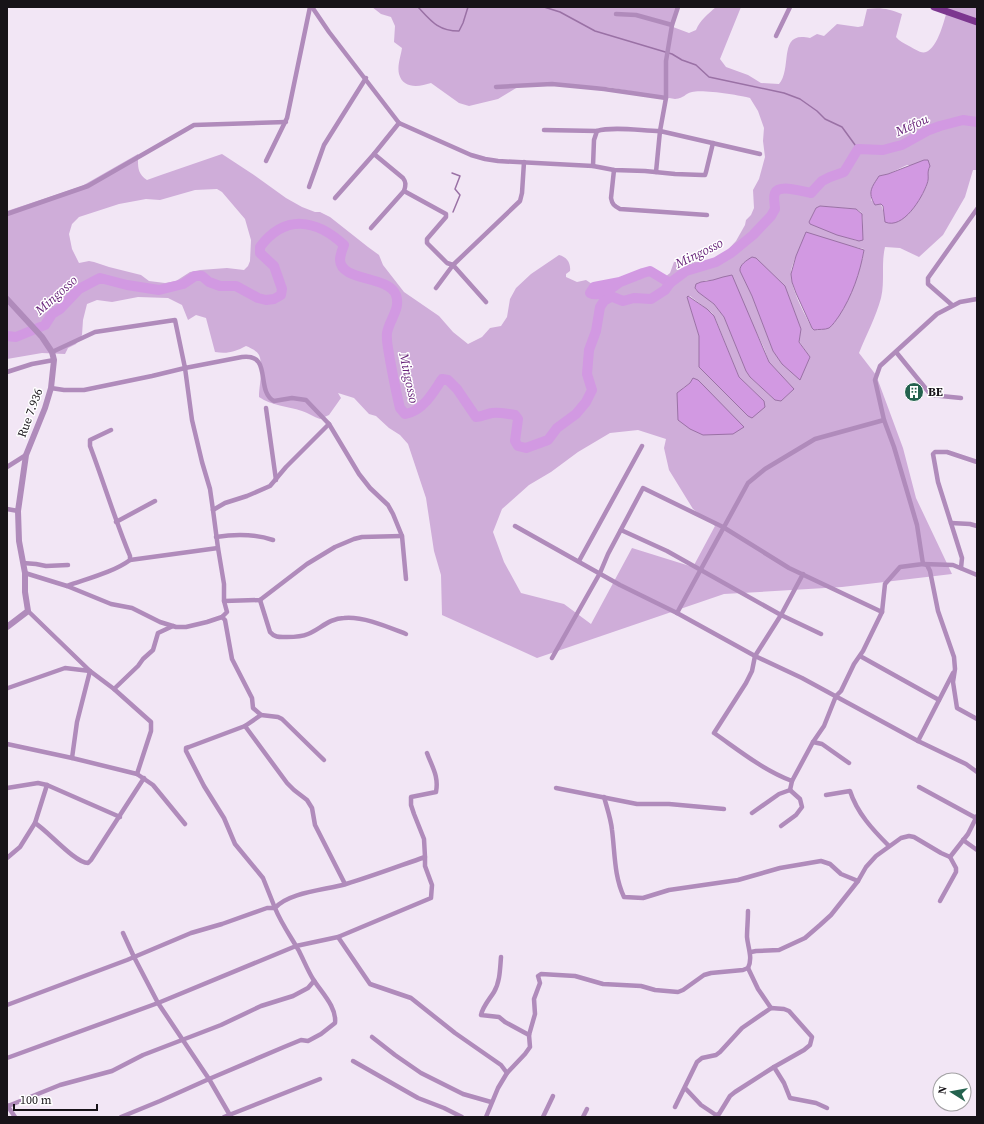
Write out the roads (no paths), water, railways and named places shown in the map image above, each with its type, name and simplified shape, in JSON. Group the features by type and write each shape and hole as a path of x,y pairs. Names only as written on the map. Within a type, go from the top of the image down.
{"main road":[{"path":"934,7 977,22"}],"street":[{"path":"311,7 399,123 485,160 593,166 614,170 705,175 713,143"},
{"path":"266,161 286,122 311,7"},
{"path":"656,172 660,131 666,98 666,61 672,24 678,7"},
{"path":"776,36 790,7"},
{"path":"616,14 636,15 672,24"},
{"path":"309,187 324,145 366,78"},
{"path":"496,87 552,84 604,89 666,98"},
{"path":"7,214 88,186 194,125 286,122"},
{"path":"335,198 399,123"},
{"path":"544,130 597,131 602,129 621,129 660,131 760,154"},
{"path":"593,166 594,140 597,131"},
{"path":"371,228 404,191 405,182 403,178 374,154"},
{"path":"436,288 453,265 520,201 524,162"},
{"path":"614,170 611,198 615,207 620,209 707,215"},
{"path":"404,191 446,214 426,241 447,263 453,265 486,302"},
{"path":"952,305 928,284 927,281 977,209"},
{"name":"Rue 7.936","path":"7,299 42,337 52,352 54,360 51,388 45,408 26,455 24,478 18,511 19,541 25,573 25,592 28,611"},
{"path":"923,564 916,525 894,447 884,420 875,380 880,366 937,314 960,302 977,299"},
{"path":"25,573 67,586 111,604 132,608 160,622 173,626 186,627 207,622 222,617 227,612 224,601 224,584 216,538 210,489 192,420 185,368 175,320 95,332 52,352"},
{"path":"896,352 931,395 961,398"},
{"path":"51,388 64,390 84,390 242,357 249,356 256,359 260,364 265,386 272,400 300,398 306,400 329,424 370,488 388,505 394,514 402,536 406,579"},
{"path":"7,373 32,364 54,360"},
{"path":"266,408 276,480"},
{"path":"677,613 748,483 765,469 815,439 884,420"},
{"path":"213,510 224,503 247,496 270,486 286,467 329,424"},
{"path":"111,430 90,440 90,446 115,514 116,522 130,556 130,560"},
{"path":"579,561 642,446"},
{"path":"961,568 962,558 938,482 933,454 935,452 947,452 977,462"},
{"path":"7,467 26,455"},
{"path":"552,658 600,573 608,554 643,488 723,527 789,568 882,612"},
{"path":"116,522 156,501"},
{"path":"7,509 18,511"},
{"path":"951,524 970,524 977,526"},
{"path":"514,526 620,585 677,613 755,656 802,678 918,741 966,764 977,772"},
{"path":"621,530 667,551 781,615 821,634"},
{"path":"216,538 229,535 261,536 272,540"},
{"path":"224,601 260,600 307,564 335,547 354,539 362,537 402,536"},
{"path":"67,586 126,563 130,560 218,548"},
{"path":"23,563 46,566 68,565"},
{"path":"923,564 927,565 930,571 938,611 954,657 955,669 953,682 957,708 977,719"},
{"path":"790,790 792,781 813,742 824,726 836,696 841,691 882,612 885,584 892,574 900,566 923,564 953,565 977,575"},
{"path":"792,781 756,763 714,733 746,683 752,671 755,656 781,615 803,574"},
{"path":"260,600 270,632 274,636 278,637 308,634 336,619 345,617 377,623 406,634"},
{"path":"7,627 28,611 90,671 114,689 151,722 152,731 137,774"},
{"path":"222,617 225,620 232,659 252,698 253,708 261,715 278,717 324,760"},
{"path":"114,689 138,666 142,659 154,650 158,633 173,626"},
{"path":"860,656 939,700"},
{"path":"8,688 66,668 90,671"},
{"path":"918,741 955,669"},
{"path":"72,758 77,722 90,671"},
{"path":"122,1117 284,1046 301,1040 308,1041 321,1034 335,1023 336,1018 332,1009 278,917 263,878 235,844 224,818 208,794 186,751 186,748 245,726 261,715"},
{"path":"245,726 287,783 307,800 312,808 315,825 346,884"},
{"path":"813,742 822,744 849,763"},
{"path":"7,744 137,774 158,790 186,824"},
{"path":"7,1058 158,1003 296,946 338,937 431,898 432,885 424,866 424,839 411,805 412,797 436,792 438,785 436,775 427,753"},
{"path":"36,823 71,854 84,863 88,863 120,817 144,778"},
{"path":"7,788 38,783 47,785 120,817"},
{"path":"7,858 20,847 36,823 47,785"},
{"path":"919,787 977,817 964,840 950,856"},
{"path":"556,788 637,804 669,804 724,809"},
{"path":"752,813 779,794 790,790"},
{"path":"781,826 796,815 802,806 800,799 790,790"},
{"path":"826,795 850,791 853,801 863,818 889,846"},
{"path":"604,797 612,829 615,870 624,897 642,898 669,890 738,880 780,868 821,861 830,864 841,874 858,882"},
{"path":"750,952 779,950 805,938 831,914 858,882 866,867 876,856 901,838 909,836 914,837 940,853 950,856 956,868 956,872 940,902"},
{"path":"964,840 977,850"},
{"path":"275,908 279,903 296,896 346,884 425,857"},
{"path":"7,1005 134,957 191,933 267,908 275,908"},
{"path":"748,911 747,936 750,952 750,964 748,968 758,989 771,1008"},
{"path":"123,933 158,1003 209,1079 228,1116 320,1079"},
{"path":"338,937 370,984 411,998 455,1033 497,1062 508,1073"},
{"path":"501,957 498,982 494,992 483,1006 480,1015 499,1017 505,1022 529,1035"},
{"path":"486,1117 498,1088 508,1073 530,1047 529,1035 535,1014 534,999 540,983 538,976 541,974 575,976 603,984 641,986 655,990 678,992 704,975 744,970 748,968"},
{"path":"15,1117 7,1105 60,1085 112,1071 143,1055 183,1040 261,1006 294,996 308,988 314,980"},
{"path":"675,1107 697,1062 702,1058 716,1055 742,1028 771,1008 784,1009 788,1011 812,1037 810,1045 804,1050 774,1067 730,1096 719,1114 716,1115 711,1113 685,1088"},
{"path":"372,1037 421,1073 463,1094 491,1102"},
{"path":"353,1061 418,1098 462,1117"},
{"path":"774,1067 784,1083 790,1098 828,1108"},
{"path":"543,1117 553,1096"},
{"path":"583,1117 587,1109"}],"waterway":[{"path":"418,7 431,21 440,27 452,31 459,31 468,7"},
{"path":"544,7 560,12 595,31 672,54 682,60 696,65 709,77 784,93 800,99 817,111 825,119 842,127 858,149"},
{"name":"Mingosso","path":"7,336 16,337 45,325 52,314 60,309 79,289 100,278 127,285 159,290 183,284 195,276 202,276 209,282 220,286 236,286 258,298 266,300 274,299 281,295 282,289 274,266 260,253 260,247 270,236 280,229 290,225 301,224 312,226 323,230 344,245 340,260 342,267 348,272 384,284 396,295 397,305 388,328 387,340 400,408 405,414 417,410 427,401 442,379 448,380 457,389 476,417 490,413 515,415 518,419 515,441 518,446 526,448 548,440 557,428 576,414 586,402 592,390 587,374 589,350 596,331 600,307 604,301 613,297 623,301 634,298 651,299 665,290 670,283 686,271 716,262 731,253 753,235 771,216 775,209 774,197 777,190 791,189 811,193 822,181 844,172 858,149 883,150 902,145 929,130 940,126 963,120 977,122"},
{"path":"452,173 460,176 455,189 460,195 453,212"},
{"path":"620,282 602,293 590,293 594,287 620,282 650,271 670,283"}],"place":[{"name":"BE","path":"914,392"}],"water label":[{"name":"Méfou","path":"912,125"}]}
